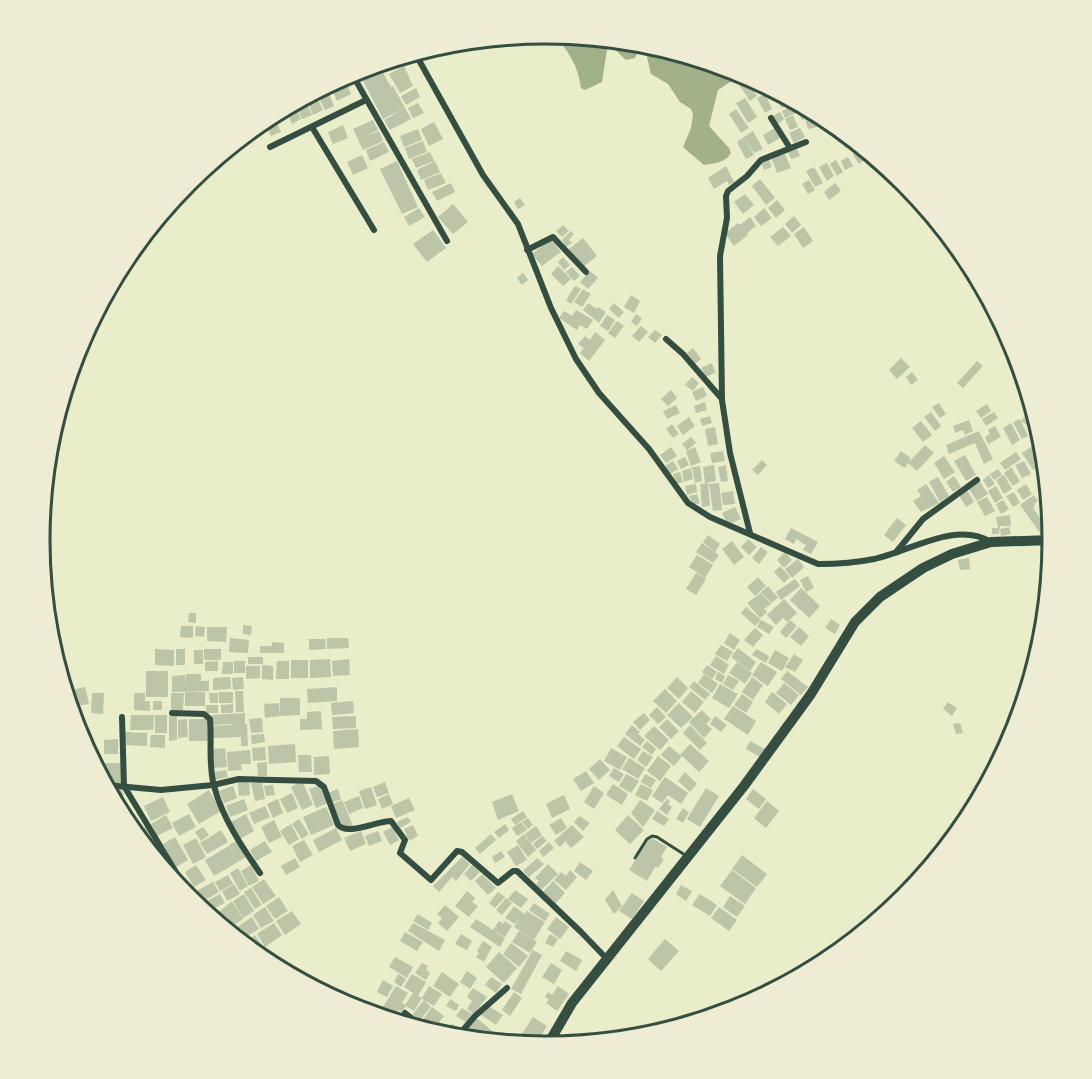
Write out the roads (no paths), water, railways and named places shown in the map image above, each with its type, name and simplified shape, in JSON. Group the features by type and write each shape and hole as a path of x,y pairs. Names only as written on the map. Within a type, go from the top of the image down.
{"main road":[{"path":"553,1036 572,1003 689,858 811,694 855,622 880,597 923,568 952,554 992,542 1042,540"}],"street":[{"path":"419,60 483,174 514,219 551,308 576,359 599,393 649,449 688,503 710,517 818,564 876,559 934,538 976,535 992,542"},
{"path":"356,81 447,241"},
{"path":"270,147 366,100"},
{"path":"771,118 790,148"},
{"path":"312,127 374,230"},
{"path":"750,533 730,453 722,400 720,256 727,218 726,196 728,191 747,176 761,160 806,142"},
{"path":"527,250 553,237 586,272"},
{"path":"666,339 683,354 722,400"},
{"path":"897,551 923,519 977,480"},
{"path":"172,713 204,714 210,719 213,785 231,827 260,873"},
{"path":"123,717 124,786 173,866"},
{"path":"115,785 161,790 213,785 239,779 316,780 324,787 341,829 347,830 391,821 405,840 400,853 430,880 457,851 462,852 498,883 513,872 517,872 607,959"},
{"path":"464,1028 507,988"},
{"path":"405,1013 409,1016"}],"lane":[{"path":"635,858 647,838 652,836 689,858"}]}
